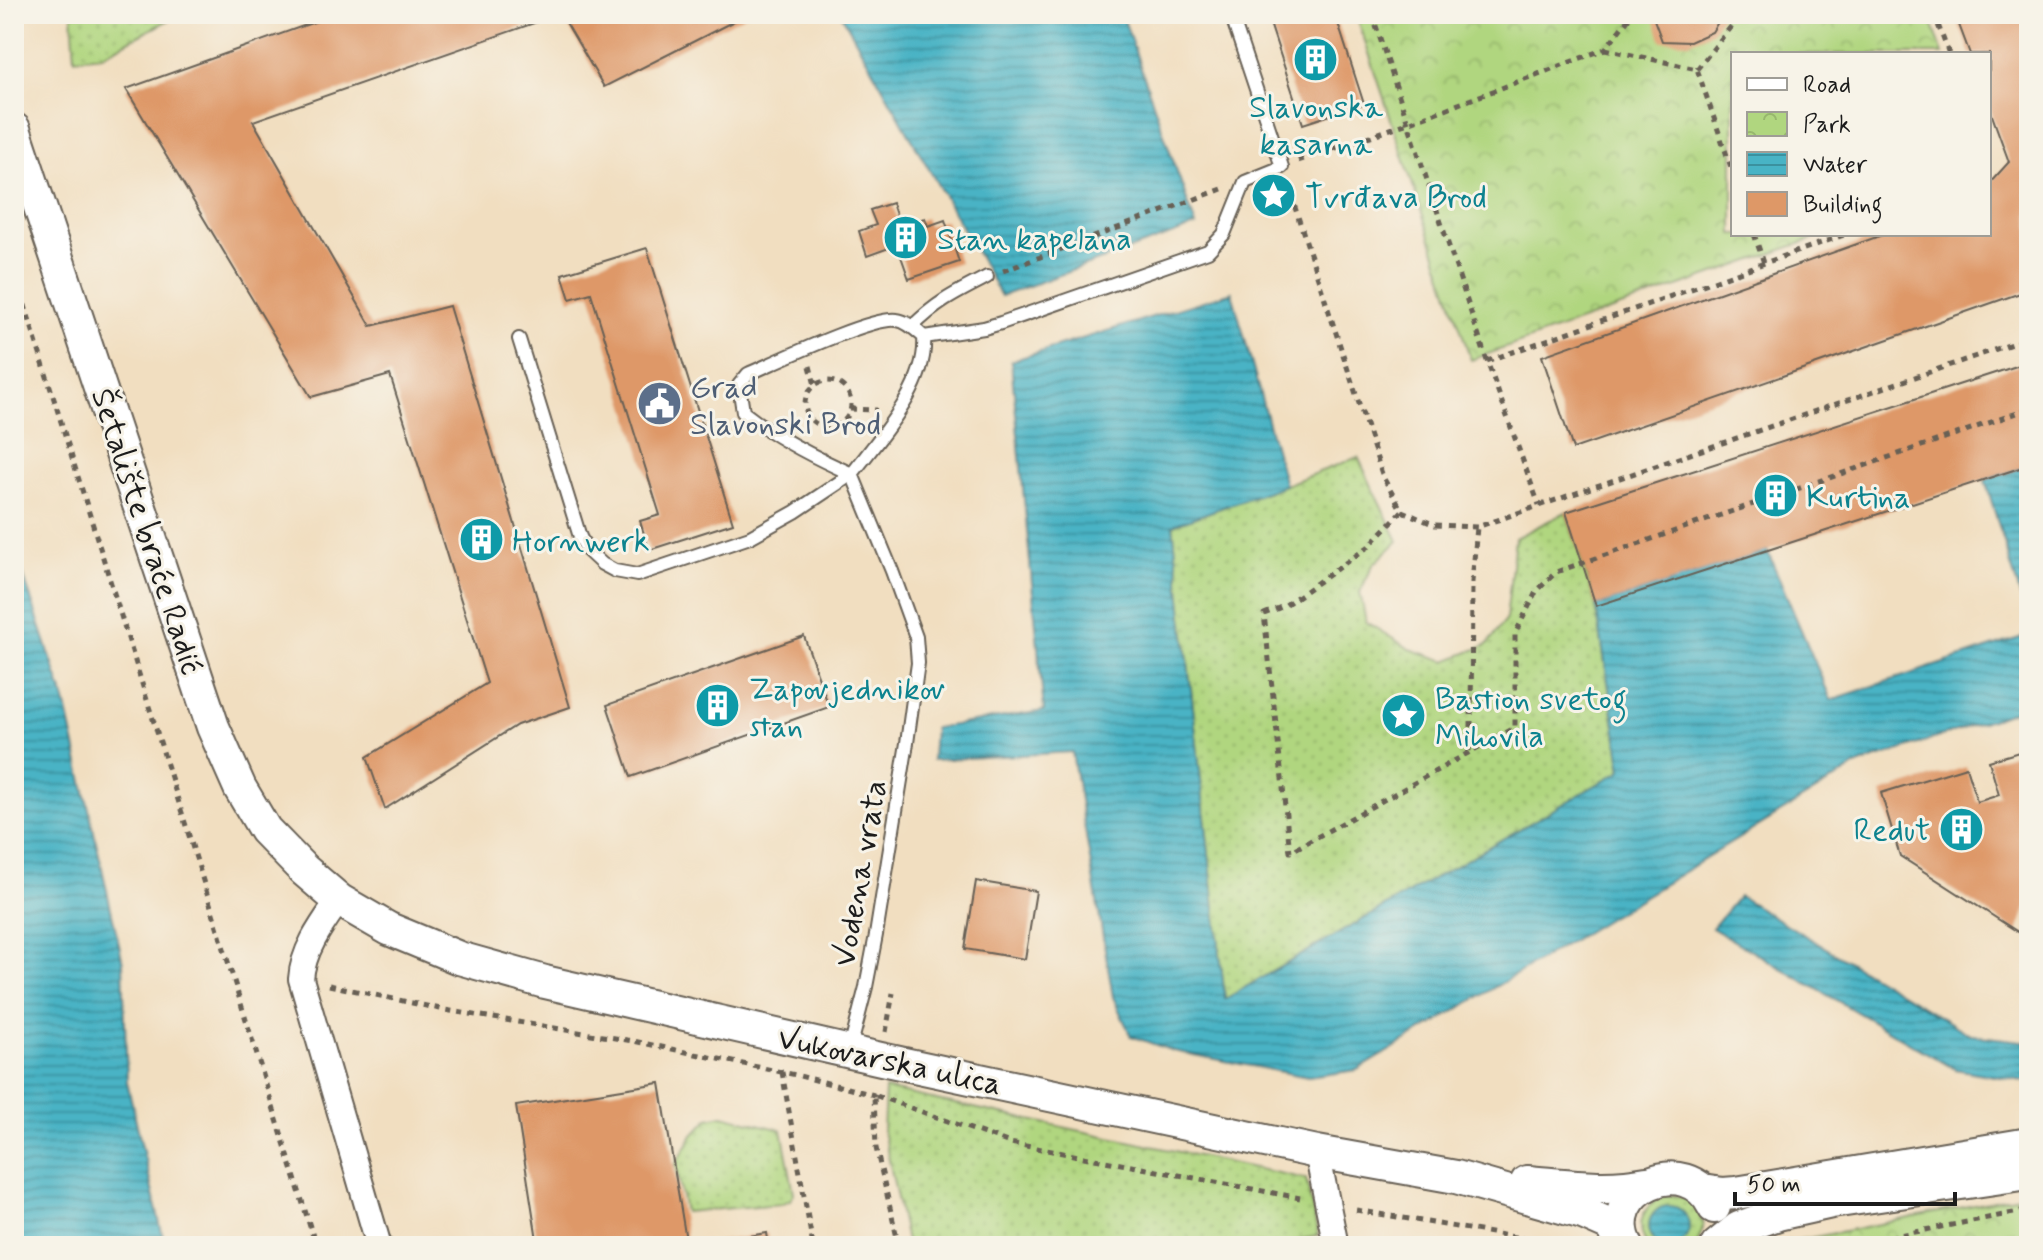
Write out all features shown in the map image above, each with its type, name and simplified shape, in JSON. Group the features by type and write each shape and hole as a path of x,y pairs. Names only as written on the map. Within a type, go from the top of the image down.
{"main road":[{"name":"Šetalište braće Radić","path":"14,129 213,727 240,788 265,830 339,900"},
{"name":"Vukovarska ulica","path":"339,900 389,929 459,958 545,982 849,1052 1317,1152 1456,1177 1583,1213 1608,1224 1625,1243"},
{"path":"1703,1191 1736,1193 2029,1144"},
{"path":"1716,1246 1739,1228 1778,1214 1832,1202 2029,1173"},
{"name":"Vukovarska ulica","path":"1456,1177 1606,1188 1677,1178 1691,1182 1703,1191"},
{"path":"1625,1243 1622,1224 1626,1208 1634,1193 1647,1183"},
{"path":"1703,1191 1713,1203 1718,1218 1716,1246"}],"street":[{"path":"339,900 312,941 301,969 301,979 379,1246"},
{"path":"1317,1152 1336,1246"}],"lane":[{"path":"924,337 1001,323 1208,251 1224,234 1245,182 1282,167 1231,14"},
{"path":"912,327 931,308 987,277"},
{"path":"519,339 580,537 587,550 615,571 637,575 750,537 852,474 898,412 921,370 924,337 898,320 873,323 748,374 739,385 743,412 750,418 805,453 852,474"},
{"name":"Vodena vrata","path":"849,1052 876,935 918,663 916,637 852,474"}],"path":[{"path":"1372,14 1487,361 1539,505"},
{"path":"1632,14 1605,49 1282,167 1383,477 1402,511 1435,525 1477,527 2029,338"},
{"path":"1697,69 1741,14"},
{"path":"1934,14 1948,52"},
{"path":"1605,49 1697,69"},
{"path":"1697,69 1731,167"},
{"path":"987,277 1188,201"},
{"path":"1755,236 1764,263"},
{"path":"1487,361 1841,236"},
{"path":"14,270 316,1246"},
{"path":"828,381 846,390 851,402 845,420 829,427 812,421 805,409 805,402 815,385 828,381"},
{"path":"1402,511 1368,547 1284,606 1264,614 1290,852 1515,727 1515,634 1536,592 1556,572 2029,409"},
{"path":"1469,752 1472,582 1477,527"},
{"path":"301,979 445,1010 633,1041 849,1087"},
{"path":"782,1072 813,1246"},
{"path":"899,1246 876,1148 874,1095 1010,1143 1315,1201"},
{"path":"1344,1208 1555,1246"},
{"path":"1843,1246 2029,1210"}],"green space":[{"path":"72,14 180,14 102,55 75,58"},
{"path":"1356,14 1929,14 1942,52 1731,52 1731,236 1821,236 1471,360"},
{"name":"Bastion svetog Mihovila","path":"1358,457 1398,541 1373,565 1360,592 1366,622 1410,649 1446,661 1487,645 1506,619 1515,538 1566,512 1596,606 1622,770 1225,999 1173,525"},
{"path":"885,1089 1306,1179 1318,1236 1298,1240 1299,1246 907,1246 883,1131"},
{"path":"723,1115 782,1130 794,1193 790,1200 781,1204 685,1212 676,1164 693,1135 709,1118"},
{"path":"2029,1194 2029,1246 1774,1246 1779,1243"},
{"path":"1668,1195 1687,1200 1699,1211 1702,1227 1695,1246 1648,1246 1641,1230 1643,1215 1653,1203"}],"water":[{"path":"841,14 1122,14 1196,226 1001,296"},
{"path":"1232,292 1285,485 1173,525 1225,999 1622,770 1596,606 1767,550 1831,700 2029,635 2029,706 1860,764 1357,1070 1308,1077 1173,1051 1131,1036 1113,997 1072,752 932,760 934,728 1044,711 1011,361"},
{"path":"2029,465 2029,624 1985,480"},
{"path":"14,547 65,701 123,963 127,1082 165,1246 14,1246"},
{"path":"1739,896 1971,1035 2029,1042 2029,1082 1955,1069 1712,928"},
{"path":"1669,1206 1683,1212 1689,1226 1683,1240 1669,1246 1655,1240 1649,1226 1655,1212"}],"building":[{"name":"Hornwerk","path":"337,14 560,14 253,121 371,326 449,306 570,707 517,725 385,809 367,757 487,683 390,375 311,397 126,89"},
{"path":"561,14 748,14 604,87"},
{"name":"Slavonska kasarna","path":"1267,14 1335,14 1364,104 1303,124"},
{"path":"1652,14 1723,14 1712,32 1690,42 1662,41"},
{"path":"1955,14 2029,14 2029,290 1573,449 1542,356 1879,236 1991,236 1991,182 2009,162 1991,112 1991,52 1969,52"},
{"name":"Stan kapelana","path":"892,203 900,227 925,218 928,226 945,220 959,262 909,279 897,245 867,256 859,231 876,225 870,210"},
{"path":"647,248 733,523 649,550 640,521 660,515 591,293 570,299 562,274"},
{"name":"Kurtina","path":"2029,362 2029,465 1596,606 1566,512"},
{"name":"Zapovjednikov stan","path":"804,636 829,707 631,777 607,705"},
{"name":"Redut","path":"2029,749 2029,901 2018,932 1900,856 1881,793 1966,767 1977,802 1999,795 1989,761"},
{"path":"976,881 1036,891 1025,959 965,949"},
{"path":"660,1083 687,1246 538,1246 516,1106"},
{"path":"767,1233 769,1246 709,1246 709,1243"}],"place":[{"name":"Slavonska kasarna","path":"1316,59"},
{"name":"Tvrđava Brod","path":"1274,196"},
{"name":"Stan kapelana","path":"906,238"},
{"name":"Grad Slavonski Brod","path":"659,404"},
{"name":"Kurtina","path":"1775,496"},
{"name":"Hornwerk","path":"481,540"},
{"name":"Zapovjednikov stan","path":"718,706"},
{"name":"Bastion svetog Mihovila","path":"1404,716"},
{"name":"Redut","path":"1961,829"}]}
